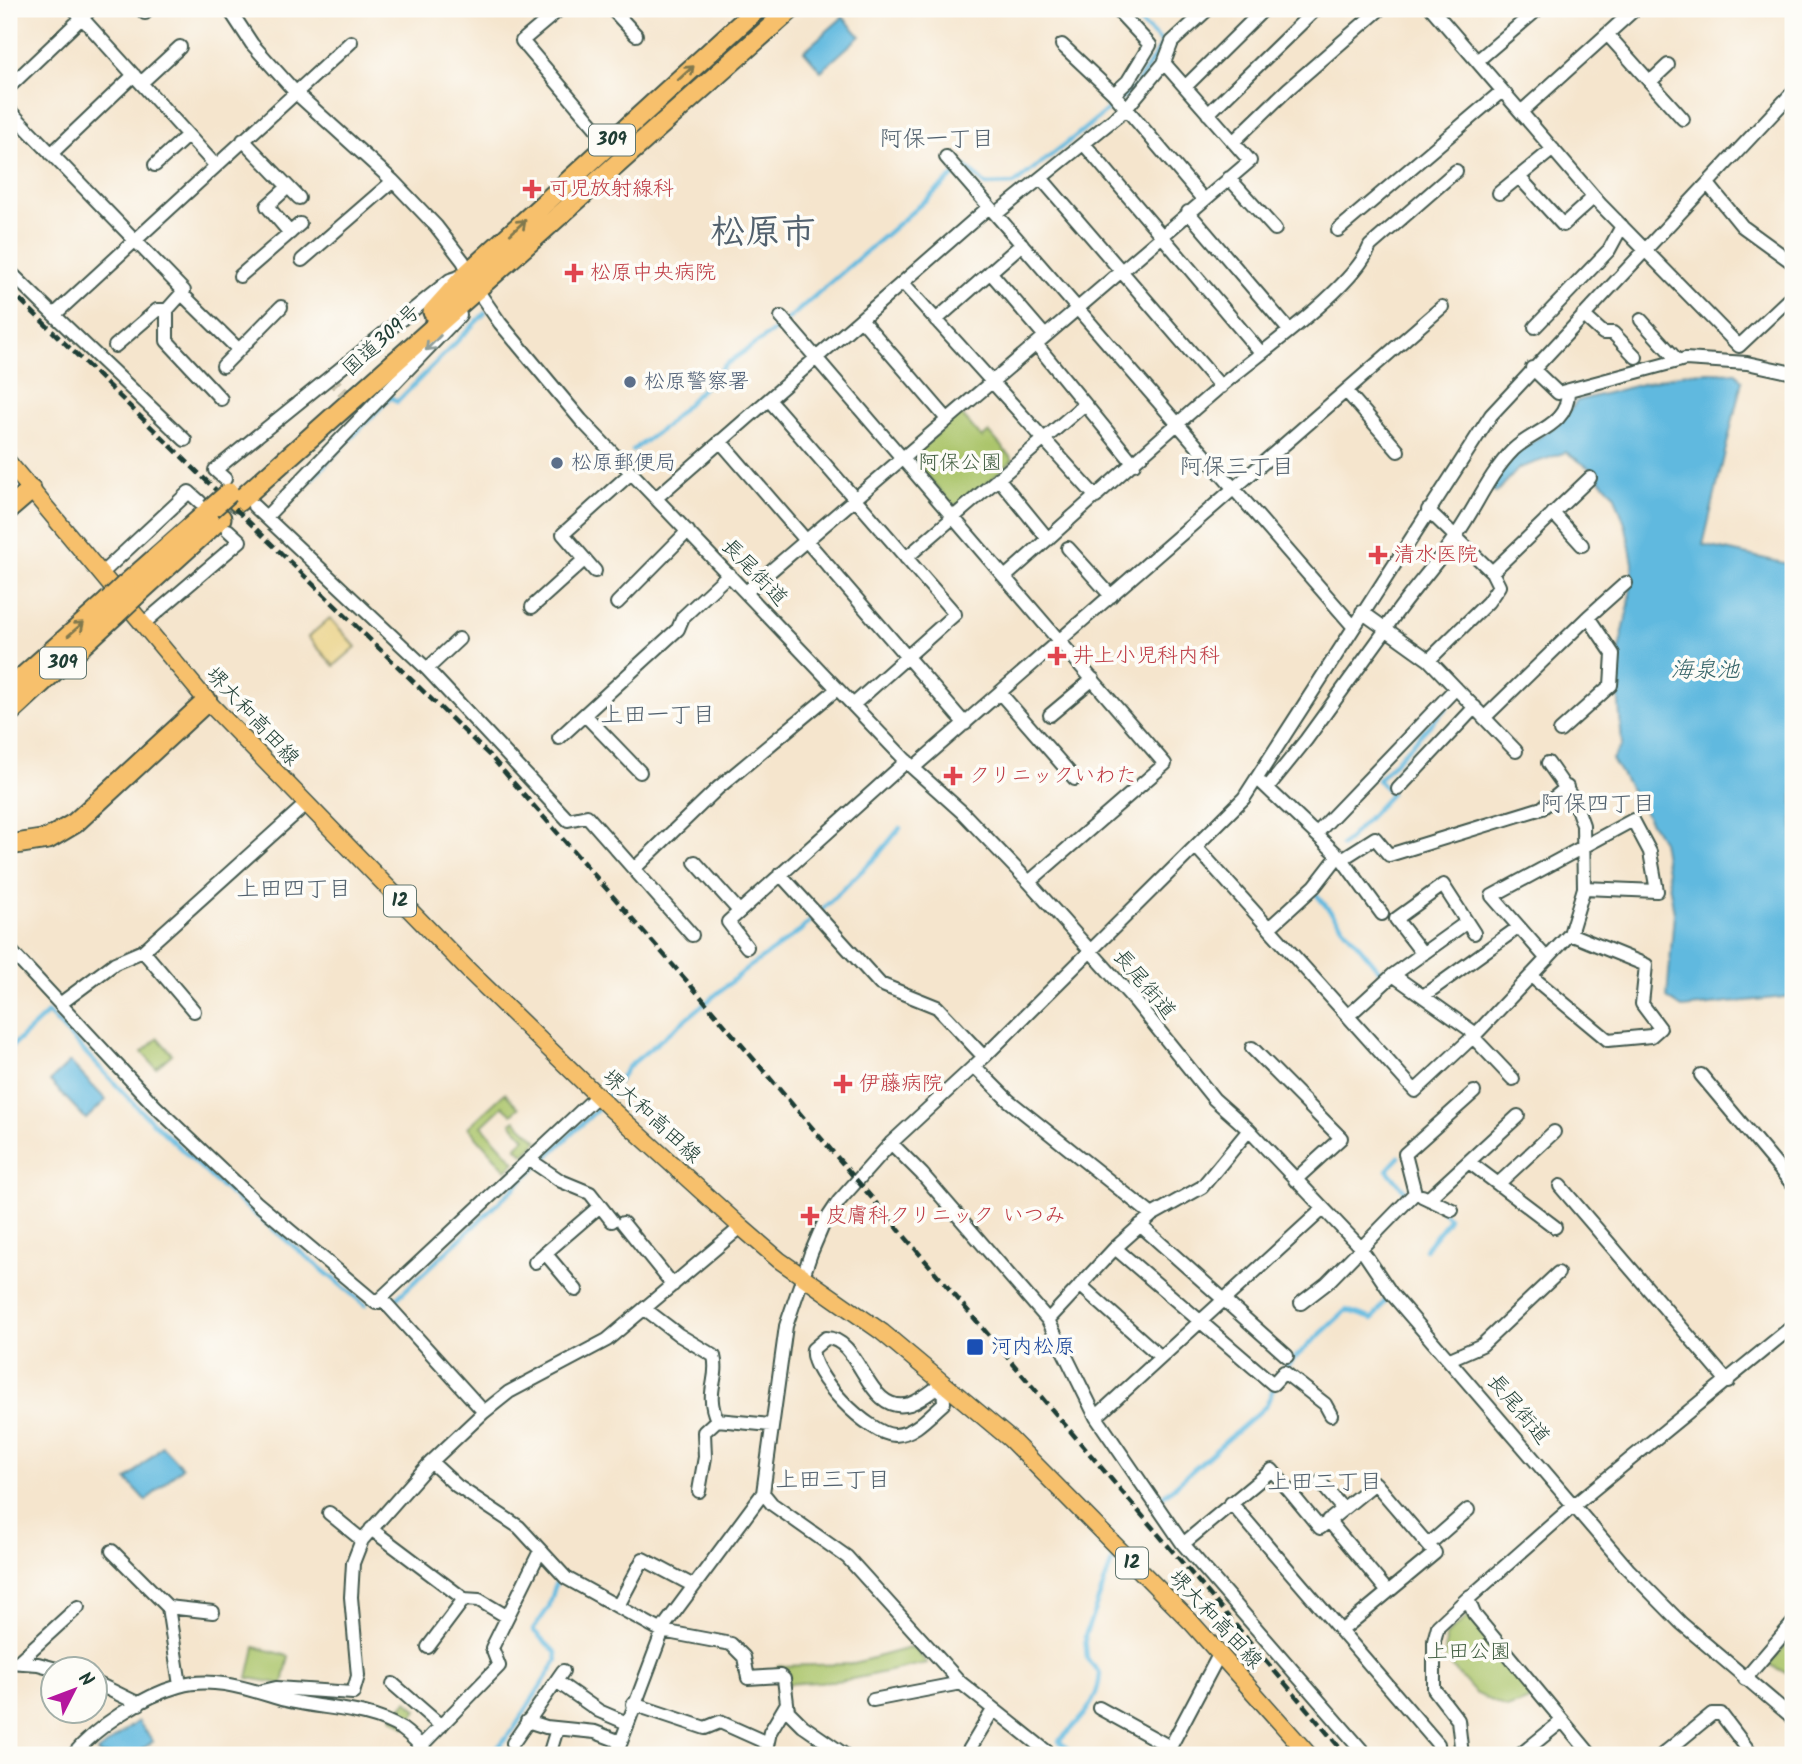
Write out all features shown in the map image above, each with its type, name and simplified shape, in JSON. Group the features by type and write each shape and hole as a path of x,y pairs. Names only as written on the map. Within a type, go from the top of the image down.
{"highway":[{"name":"国道309号","path":"473,282 609,142 757,9"},
{"name":"国道309号","path":"9,713 130,591 441,305 624,160 791,9"},
{"path":"9,509 31,490"},
{"name":"国道309号","path":"9,689 112,608"},
{"path":"9,845 48,839 75,823 207,701"}],"main road":[{"name":"堺大和高田線","path":"9,463 207,701 305,805 602,1101 779,1260 883,1332 1028,1457 1220,1653 1309,1755"}],"street":[{"name":"長尾街道","path":"229,9 252,44 296,93 393,181 436,226 500,323 581,420 910,765 962,812 1029,882 1136,1002 1192,1074 1360,1247 1391,1293 1450,1359 1572,1507 1681,1623 1793,1718"},
{"path":"560,9 523,41 624,160"},
{"path":"612,9 636,36"},
{"path":"1114,94 1128,81 1150,45 1121,14 1122,9"},
{"path":"656,498 903,283 993,211 1041,178 1125,109 1164,63 1172,42 1208,9"},
{"path":"1185,87 1264,9"},
{"path":"1208,114 1316,9"},
{"path":"1233,142 1287,89 1380,9"},
{"path":"1432,9 1594,197 1739,346 1793,295"},
{"path":"1477,61 1538,9"},
{"path":"1521,112 1630,10"},
{"path":"9,87 82,12 215,165"},
{"path":"1607,34 1683,119"},
{"path":"54,315 351,41"},
{"path":"1062,45 1114,94 1203,199"},
{"path":"51,154 138,79 180,47"},
{"path":"746,592 1250,161 1164,63"},
{"path":"1650,82 1668,65"},
{"path":"1338,230 1503,90"},
{"path":"1262,783 1353,626 1491,415 1532,368 1793,92"},
{"path":"9,110 184,291 167,310 167,341 221,399"},
{"path":"155,165 188,135"},
{"path":"243,141 299,198"},
{"path":"1084,144 1261,353"},
{"path":"1499,193 1553,149"},
{"path":"949,161 1236,488 1353,626"},
{"path":"1005,577 1364,261 1370,246 1455,171"},
{"path":"1229,177 1275,229"},
{"path":"1519,177 1563,225 1594,197"},
{"path":"1041,178 1119,272 1221,387"},
{"path":"302,260 393,181"},
{"path":"1708,184 1742,226 1793,263"},
{"path":"240,276 295,228 267,206 288,187"},
{"path":"1188,212 1288,329"},
{"path":"1535,327 1609,250 1622,226"},
{"path":"936,320 1022,244"},
{"path":"9,271 186,440"},
{"path":"990,272 1085,404 1134,464"},
{"path":"266,517 459,317 473,282 450,280 215,470 236,495 266,517 427,669 568,820 587,817 692,935"},
{"path":"903,283 1096,497"},
{"path":"181,294 239,350"},
{"path":"223,366 281,307"},
{"path":"747,947 728,922 739,911 910,765 965,724 1442,307"},
{"path":"115,346 157,310 167,310"},
{"path":"1583,315 1604,332 1613,333 1636,357"},
{"path":"781,317 1165,764 1029,882"},
{"path":"861,319 947,419"},
{"path":"1642,320 1678,361"},
{"path":"1532,368 1559,393 1678,361 1737,362 1793,373"},
{"path":"527,1721 557,1729 596,1732 619,1749 633,1704 662,1631 763,1493 786,1326 802,1274 823,1225 839,1201 891,1143 979,1061 1262,783 1386,629 1456,536 1500,464 1524,440 1559,418 1568,405 1568,391"},
{"path":"1347,392 1398,451"},
{"path":"770,401 955,614 853,705"},
{"path":"906,558 1085,404"},
{"path":"720,441 965,724"},
{"path":"595,571 563,534 631,473"},
{"path":"998,478 1048,539"},
{"path":"1492,572 1590,478"},
{"path":"102,573 189,492 240,541 143,624"},
{"path":"1428,510 1492,572 1499,586 1496,593 1429,660"},
{"path":"1553,513 1582,545"},
{"path":"617,603 688,531"},
{"path":"1068,548 1111,596"},
{"path":"532,607 585,559"},
{"path":"559,738 678,629 683,617 729,574"},
{"path":"1485,718 1626,583"},
{"path":"1362,612 1429,660 1516,751"},
{"path":"1560,731 1611,685 1613,653 1588,617"},
{"path":"427,669 459,639"},
{"path":"1050,715 1093,679"},
{"path":"1317,834 1456,688"},
{"path":"634,869 718,788 837,689"},
{"path":"1000,693 1075,779"},
{"path":"1398,789 1475,707"},
{"path":"585,715 640,772"},
{"path":"1197,848 1415,1090 1475,1035 1570,934 1584,888 1583,825 1567,787 1548,763"},
{"path":"1262,783 1340,857 1382,914"},
{"path":"1269,928 1315,886 1340,857 1375,838 1389,855 1542,808 1567,787"},
{"path":"60,1004 115,963 143,951 305,805"},
{"path":"1547,959 1492,896 1633,820 1650,852 1657,891 1584,888"},
{"path":"695,862 739,911"},
{"path":"780,874 880,984 937,1007 1008,1100 1152,1215"},
{"path":"1348,1016 1394,975 1423,954 1471,927 1443,885 1396,919 1423,954"},
{"path":"1423,996 1519,927"},
{"path":"1531,976 1608,1040 1651,1036 1660,1028 1642,1004 1646,965 1570,934"},
{"path":"9,949 155,1106 256,1202 376,1303 536,1164 602,1101"},
{"path":"143,951 194,1011"},
{"path":"1394,975 1475,1035 1513,1079"},
{"path":"1252,1048 1341,1138 1295,1180"},
{"path":"1701,1075 1793,1185"},
{"path":"1415,1193 1405,1154 1474,1092"},
{"path":"1429,1199 1518,1116"},
{"path":"1048,1320 1115,1248 1152,1215 1202,1187 1249,1130"},
{"path":"1498,1184 1554,1132"},
{"path":"891,1143 922,1174 1048,1320 1096,1417 1183,1544 1366,1755"},
{"path":"1469,1162 1555,1227"},
{"path":"536,1164 590,1194 673,1285"},
{"path":"1560,1186 1728,1382"},
{"path":"1415,1193 1452,1210"},
{"path":"1301,1303 1327,1283 1415,1193"},
{"path":"535,1262 600,1206"},
{"path":"1096,1417 1323,1209"},
{"path":"1140,1226 1287,1356"},
{"path":"263,1691 276,1688 353,1693 358,1676 351,1597 354,1563 362,1539 431,1462 484,1412 509,1392 607,1340 741,1227"},
{"path":"1115,1248 1273,1384 1284,1372 1325,1404 1331,1415"},
{"path":"545,1253 576,1290"},
{"path":"1450,1359 1482,1345 1558,1273"},
{"path":"1080,1285 1161,1357"},
{"path":"382,1298 484,1412"},
{"path":"645,1309 679,1335 714,1356 716,1366 709,1394 717,1420"},
{"path":"1462,1755 1458,1720 1434,1689 1434,1641 1438,1626 1572,1507 1728,1382 1793,1326"},
{"path":"822,1339 839,1341 878,1394 894,1404 913,1403 943,1383 944,1403 909,1432 885,1434 867,1425 823,1377 813,1361 813,1349 822,1339"},
{"path":"699,1491 705,1457 704,1432 717,1420 771,1425"},
{"path":"431,1462 457,1486 519,1527 566,1578 662,1631 736,1647 744,1657 748,1678 780,1676 783,1679 786,1705 766,1749 720,1722 705,1728 633,1704"},
{"path":"1183,1544 1272,1470 1320,1528 1375,1483 1435,1553 1341,1631"},
{"path":"1320,1482 1343,1508"},
{"path":"763,1493 772,1504 847,1557 961,1683 1051,1755"},
{"path":"1231,1503 1438,1744 1439,1755"},
{"path":"1428,1545 1468,1510"},
{"path":"329,1513 362,1539"},
{"path":"1328,1520 1388,1592"},
{"path":"371,1529 464,1599 479,1600 506,1616"},
{"path":"112,1551 168,1607 180,1685"},
{"path":"73,1755 97,1733 139,1704 180,1685 234,1686 263,1691 278,1698 373,1716 402,1730 425,1750 441,1726 499,1666 492,1648 540,1551"},
{"path":"618,1606 643,1559 694,1586"},
{"path":"1470,1596 1470,1609 1591,1755"},
{"path":"428,1647 464,1599"},
{"path":"14,1662 78,1607"},
{"path":"168,1607 213,1612"},
{"path":"1745,1679 1793,1623"},
{"path":"1098,1708 1168,1751 1220,1653"},
{"path":"14,1662 38,1666"},
{"path":"513,1743 559,1676 599,1711 627,1723"},
{"path":"873,1700 961,1683"},
{"path":"393,1684 441,1726"},
{"path":"108,1689 139,1704"},
{"path":"786,1705 803,1726 845,1755"},
{"path":"967,1755 993,1710"},
{"path":"1662,1755 1712,1714 1721,1714 1752,1755"},
{"path":"1520,1755 1562,1721"},
{"path":"549,1755 557,1729"}],"green space":[{"name":"阿保公園","path":"960,413 982,438 989,432 1013,460 963,505 952,504 915,462 915,454"},
{"path":"158,1038 172,1054 156,1068 142,1052"},
{"path":"505,1093 519,1108 512,1114 503,1106 482,1126 515,1162 506,1170 468,1127"},
{"path":"515,1120 538,1141 524,1155 516,1147 525,1138 511,1123"},
{"name":"上田公園","path":"1468,1616 1535,1698 1507,1708 1475,1693 1445,1659 1446,1636"},
{"path":"1793,1638 1793,1677 1769,1664"},
{"path":"255,1647 289,1656 283,1684 248,1678"},
{"path":"913,1647 927,1663 848,1680 787,1684 774,1673 778,1666 851,1664"},
{"path":"407,1701 417,1710 405,1727 392,1718"}],"sand":[{"path":"330,618 356,647 334,666 308,637"}],"water":[{"path":"843,17 860,36 821,71 804,51"},
{"name":"海泉池","path":"1684,373 1736,373 1742,381 1703,545 1793,565 1793,996 1682,1008 1667,998 1674,913 1662,841 1612,759 1622,745 1616,662 1629,605 1633,563 1626,527 1614,494 1589,468 1566,452 1519,468 1496,493 1490,489 1515,454 1561,422 1577,401"},
{"path":"70,1062 106,1100 86,1119 50,1081"},
{"path":"162,1446 182,1467 146,1501 127,1480"},
{"path":"138,1721 153,1741 135,1755 100,1755 97,1752"}],"waterway":[{"path":"633,450 665,427 725,365 778,328 965,166 986,185 1014,184 1135,87 1163,43 1130,13 1130,9"},
{"path":"274,517 391,397 397,402 485,313"},
{"path":"1342,846 1391,794 1378,780 1447,707"},
{"path":"606,1099 628,1067 748,968 800,931 877,856 900,828"},
{"path":"1316,894 1384,976"},
{"path":"9,1049 48,1013 138,1108 217,1183 365,1305"},
{"path":"393,1302 601,1106"},
{"path":"1399,1157 1387,1170 1406,1192"},
{"path":"1425,1249 1447,1222 1448,1217 1440,1209"},
{"path":"1282,1370 1346,1310 1373,1319 1387,1298"},
{"path":"1161,1498 1266,1406 1274,1387"},
{"path":"1075,1755 1059,1741 1087,1711 1099,1684 1100,1673 1087,1659 1085,1636 1112,1562"},
{"path":"491,1755 513,1730 557,1660 556,1653 533,1630 549,1607 556,1583"}],"tunnel":[{"path":"329,377 364,413"}],"railway":[{"path":"9,289 492,758 700,996 1346,1755"}],"place":[{"name":"可児放射線科","path":"532,189"},
{"name":"松原中央病院","path":"574,273"},
{"name":"松原警察署","path":"630,382"},
{"name":"松原郵便局","path":"557,463"},
{"name":"清水医院","path":"1378,555"},
{"name":"井上小児科内科","path":"1057,656"},
{"name":"クリニックいわた","path":"953,776"},
{"name":"伊藤病院","path":"843,1084"},
{"name":"皮膚科クリニック いつみ","path":"810,1216"},
{"name":"河内松原","path":"975,1347"}],"district":[{"name":"阿保一丁目","path":"937,140"},
{"name":"松原市","path":"763,234"},
{"name":"阿保三丁目","path":"1237,468"},
{"name":"上田一丁目","path":"658,716"},
{"name":"阿保四丁目","path":"1598,805"},
{"name":"上田四丁目","path":"294,890"},
{"name":"上田三丁目","path":"833,1481"},
{"name":"上田二丁目","path":"1325,1483"}]}
